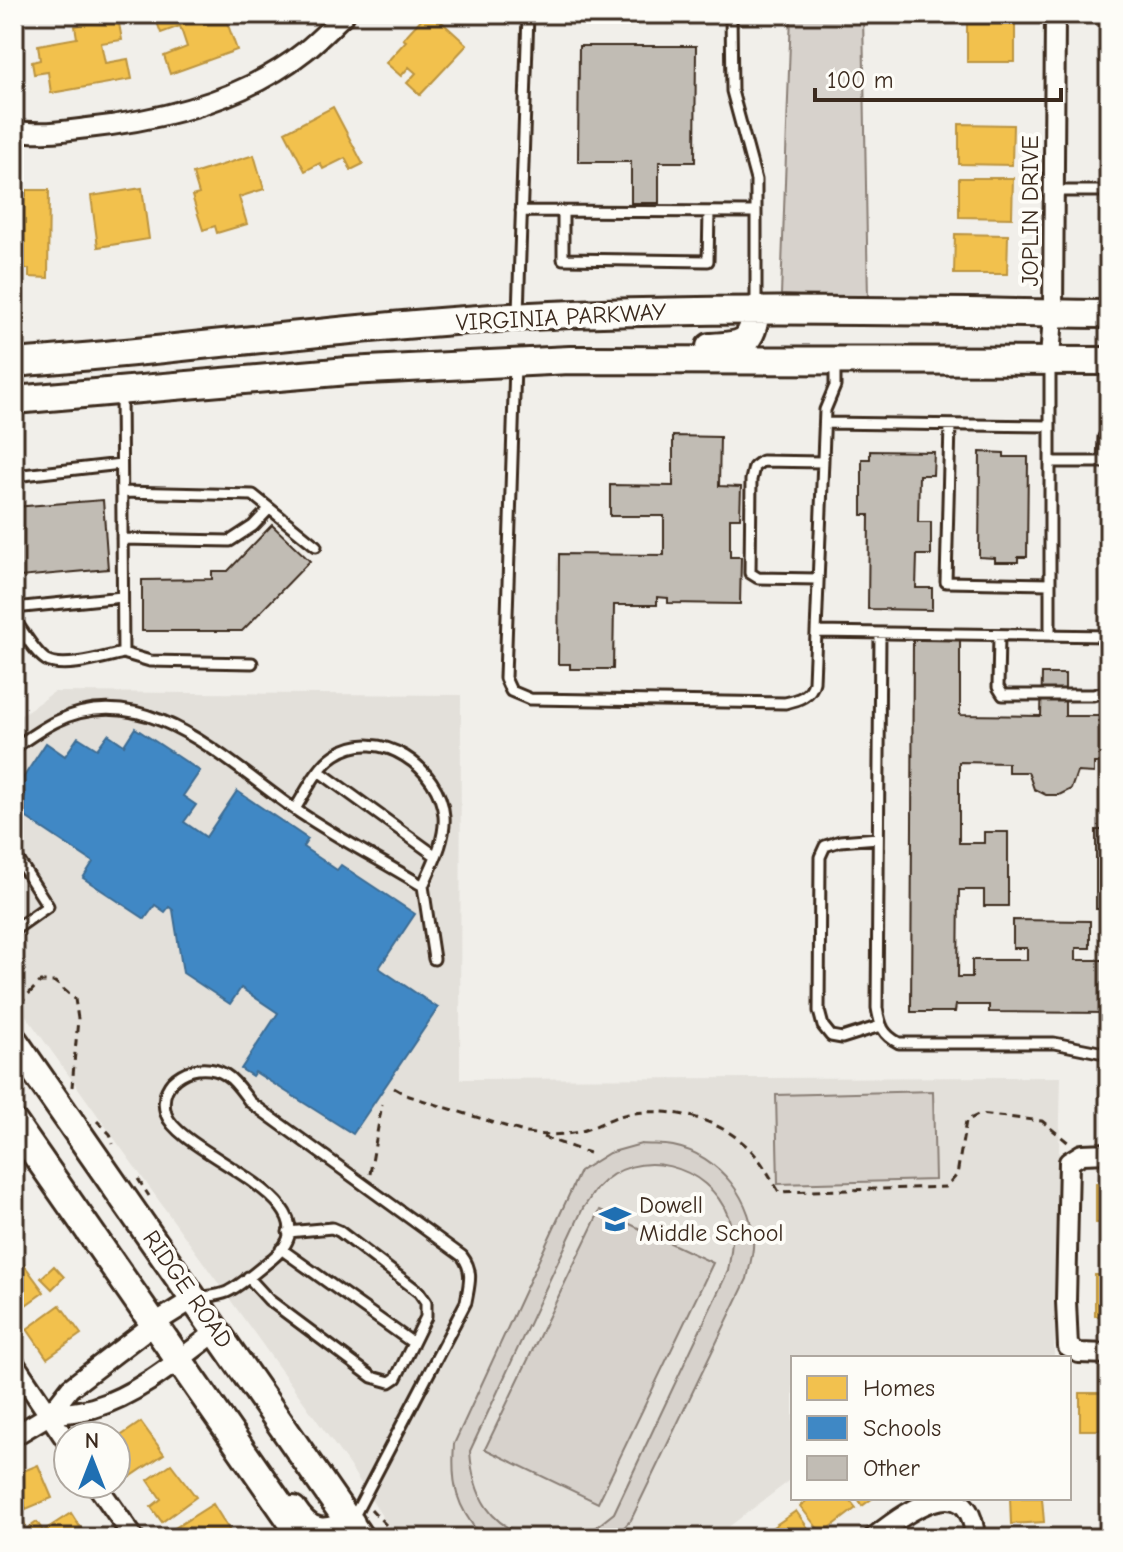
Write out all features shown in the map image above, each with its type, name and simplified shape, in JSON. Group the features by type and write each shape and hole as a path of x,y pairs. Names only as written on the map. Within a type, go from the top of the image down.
{"main road":[{"name":"VIRGINIA PARKWAY","path":"14,363 202,347 299,334 518,317 756,309 1109,314"},
{"path":"633,360 656,349 738,345 749,338 754,328 756,309"},
{"path":"128,391 151,371 284,349 299,334"},
{"name":"VIRGINIA PARKWAY","path":"14,400 334,372 515,362 835,359 1109,361"},
{"name":"RIDGE ROAD","path":"14,1041 355,1531"},
{"name":"RIDGE ROAD","path":"14,1123 303,1538"},
{"path":"243,1452 274,1480 298,1518 311,1529 325,1533 355,1531"}],"street":[{"path":"14,130 51,132 118,125 191,109 248,87 292,60 345,14"},
{"name":"JOPLIN DRIVE","path":"1050,360 1055,14"},
{"path":"1109,1153 1082,1154 1069,1162 1066,1301 1068,1347 1079,1353 1109,1354"},
{"path":"14,1436 49,1415 70,1388 155,1323 195,1298"},
{"path":"49,1415 96,1407 131,1390 179,1360 217,1331"},
{"path":"14,1363 52,1420"},
{"path":"107,1500 134,1538"},
{"path":"873,1538 915,1507 928,1501 952,1500 967,1509 972,1517 975,1538"}],"lane":[{"path":"518,317 528,14"},
{"path":"731,14 732,91 756,180 756,309"},
{"path":"1054,191 1109,191"},
{"path":"521,211 756,212"},
{"path":"563,211 563,259 708,261 709,212"},
{"path":"515,362 505,678 511,691 530,699 785,703 797,700 813,687 825,410 835,386 835,359"},
{"path":"1050,360 1050,635"},
{"path":"123,653 121,464 128,391"},
{"path":"825,423 1050,426"},
{"path":"950,425 946,582 1050,584"},
{"path":"1050,462 1106,462 1104,437 1109,430"},
{"path":"818,579 758,578 750,573 751,480 754,467 770,459 823,462"},
{"path":"14,476 121,464"},
{"path":"122,492 248,494 316,546"},
{"path":"122,539 230,541 253,526 269,509"},
{"path":"14,608 122,597"},
{"path":"14,619 44,659 55,664 83,662 123,653 150,661 252,663"},
{"path":"816,632 1109,636"},
{"path":"880,633 877,1008 880,1026 885,1034 899,1043 1054,1043 1109,1054"},
{"path":"999,635 998,687 1003,695 1093,695 1108,691 1109,687"},
{"path":"14,748 57,721 92,711 104,709 142,714 183,729 295,809 423,886"},
{"path":"295,809 335,755 364,746 386,748 404,756 426,773 438,791 444,823 436,856 423,886 434,959"},
{"path":"320,772 436,856"},
{"path":"878,838 840,841 825,846 820,857 819,1011 823,1026 831,1036 842,1038 880,1026"},
{"path":"14,853 48,906 14,930"},
{"path":"195,1298 227,1292 281,1249 288,1238 288,1219 277,1200 179,1132 166,1115 166,1097 172,1081 193,1069 226,1075 250,1102 462,1256 467,1263 471,1276 466,1302 355,1531"},
{"path":"248,1277 290,1317 372,1377 382,1382 396,1378 428,1310 419,1292 339,1231 332,1228 288,1232"},
{"path":"281,1249 413,1343"}],"path":[{"path":"19,1004 40,982 55,982 75,999 78,1019 72,1088"},
{"path":"394,1088 406,1095 540,1135 590,1129 614,1118 644,1111 681,1114 726,1129 756,1155 779,1192 946,1187 957,1175 966,1121 980,1114 1042,1121 1082,1154"},
{"path":"370,1174 382,1104"},
{"path":"90,1114 110,1134 114,1147"},
{"path":"540,1135 589,1153"},
{"path":"136,1178 150,1198"}],"shaded area":[{"path":"791,14 863,14 868,300 781,295"},
{"name":"Dowell Middle School","path":"54,692 461,695 460,1079 1061,1077 1054,1356 791,1356 791,1480 714,1538 396,1538 349,1465 14,999 14,720"},
{"path":"933,1091 935,1180 778,1184 776,1095"},
{"path":"641,1144 669,1145 689,1151 705,1159 731,1183 748,1214 752,1231 753,1248 747,1279 631,1520 614,1538 572,1538 594,1529 614,1513 728,1271 732,1244 730,1223 719,1198 688,1173 670,1166 651,1164 631,1167 613,1174 597,1188 583,1208 470,1451 475,1482 486,1507 505,1526 534,1538 483,1538 457,1495 453,1472 454,1444 580,1171 609,1153"},
{"path":"600,1210 713,1263 598,1503 485,1449"}],"building: Homes":[{"path":"154,14 224,14 237,50 170,74 164,56 187,47 180,26 161,33"},
{"path":"426,14 433,14 467,45 420,95 407,83 416,73 409,67 401,76 386,63"},
{"path":"118,18 122,40 101,43 105,63 128,59 132,79 51,93 48,72 34,74 32,62 40,60 38,45 77,38 75,26"},
{"path":"967,24 1015,24 1015,62 967,62"},
{"path":"333,107 363,164 351,170 345,158 323,169 320,163 305,171 285,132"},
{"path":"959,124 1013,125 1012,165 959,164"},
{"path":"254,155 264,189 239,197 247,224 217,233 215,226 203,230 192,196 199,194 193,174"},
{"path":"959,178 1013,178 1012,218 959,217"},
{"path":"142,188 149,239 98,247 91,196"},
{"path":"26,190 49,190 48,278 29,277 29,269 14,269 14,195 26,196"},
{"path":"955,234 1008,235 1007,274 954,274"},
{"path":"1096,1183 1109,1183 1109,1223 1096,1223"},
{"path":"19,1258 44,1292 16,1312 14,1262"},
{"path":"54,1266 64,1277 52,1289 41,1278"},
{"path":"1095,1275 1109,1275 1109,1316 1095,1316"},
{"path":"60,1305 81,1334 47,1358 27,1329"},
{"path":"1080,1393 1109,1393 1109,1430 1080,1430"},
{"path":"141,1422 164,1454 132,1476 132,1428"},
{"path":"171,1464 196,1497 162,1522 151,1507 161,1499 148,1480"},
{"path":"38,1465 52,1498 26,1509 14,1475"},
{"path":"808,1500 850,1500 856,1508 822,1534 800,1506"},
{"path":"1010,1500 1042,1500 1044,1522 1011,1524"},
{"path":"213,1504 233,1536 175,1538 170,1531"},
{"path":"19,1508 25,1525 14,1529 14,1510"},
{"path":"796,1511 815,1538 766,1538 763,1534"},
{"path":"71,1513 87,1538 14,1538 37,1522 43,1531"},
{"path":"1010,1534 1045,1534 1045,1538 1010,1538"}],"building: Schools":[{"path":"135,728 200,771 183,796 196,805 184,822 206,837 237,791 308,839 303,847 337,870 341,865 415,914 379,968 438,1008 353,1134 255,1072 252,1076 241,1069 278,1013 241,988 230,1004 183,973 173,910 169,907 165,912 155,905 145,919 83,878 93,862 15,810 25,796 15,790 46,743 65,756 78,737 97,749 108,734 124,745"}],"building: Other":[{"path":"579,46 696,46 695,162 659,162 659,203 631,203 631,162 578,162"},
{"path":"673,436 720,437 719,486 741,487 740,518 730,518 730,557 741,557 740,604 668,603 668,598 657,597 657,605 614,605 613,669 570,669 570,664 558,664 559,554 664,555 664,516 610,516 610,485 673,486"},
{"path":"870,451 934,452 933,475 919,475 918,522 931,522 931,555 917,555 916,588 932,588 932,610 868,609 869,515 862,515 862,459 870,459"},
{"path":"980,452 1004,453 1004,457 1028,457 1027,557 1018,557 1018,562 995,562 995,558 979,557"},
{"path":"103,500 108,569 20,577 17,546 14,547 14,507"},
{"path":"272,525 310,561 242,631 142,631 142,580 212,579 212,571 228,571"},
{"path":"913,640 960,640 960,715 1041,716 1042,674 1065,674 1065,716 1109,716 1109,763 1094,763 1094,773 1077,772 1071,789 1059,795 1046,795 1034,789 1028,772 1008,772 1008,763 959,762 959,843 984,843 984,832 1008,832 1008,906 984,906 984,890 959,890 958,977 972,977 972,960 1027,960 1027,948 1013,948 1013,920 1090,921 1090,948 1076,948 1076,960 1109,960 1109,1013 989,1012 989,1005 956,1005 955,1012 911,1012"},
{"path":"1096,830 1109,830 1109,909 1096,909"}],"place":[{"name":"Dowell Middle School","path":"615,1219"}]}
